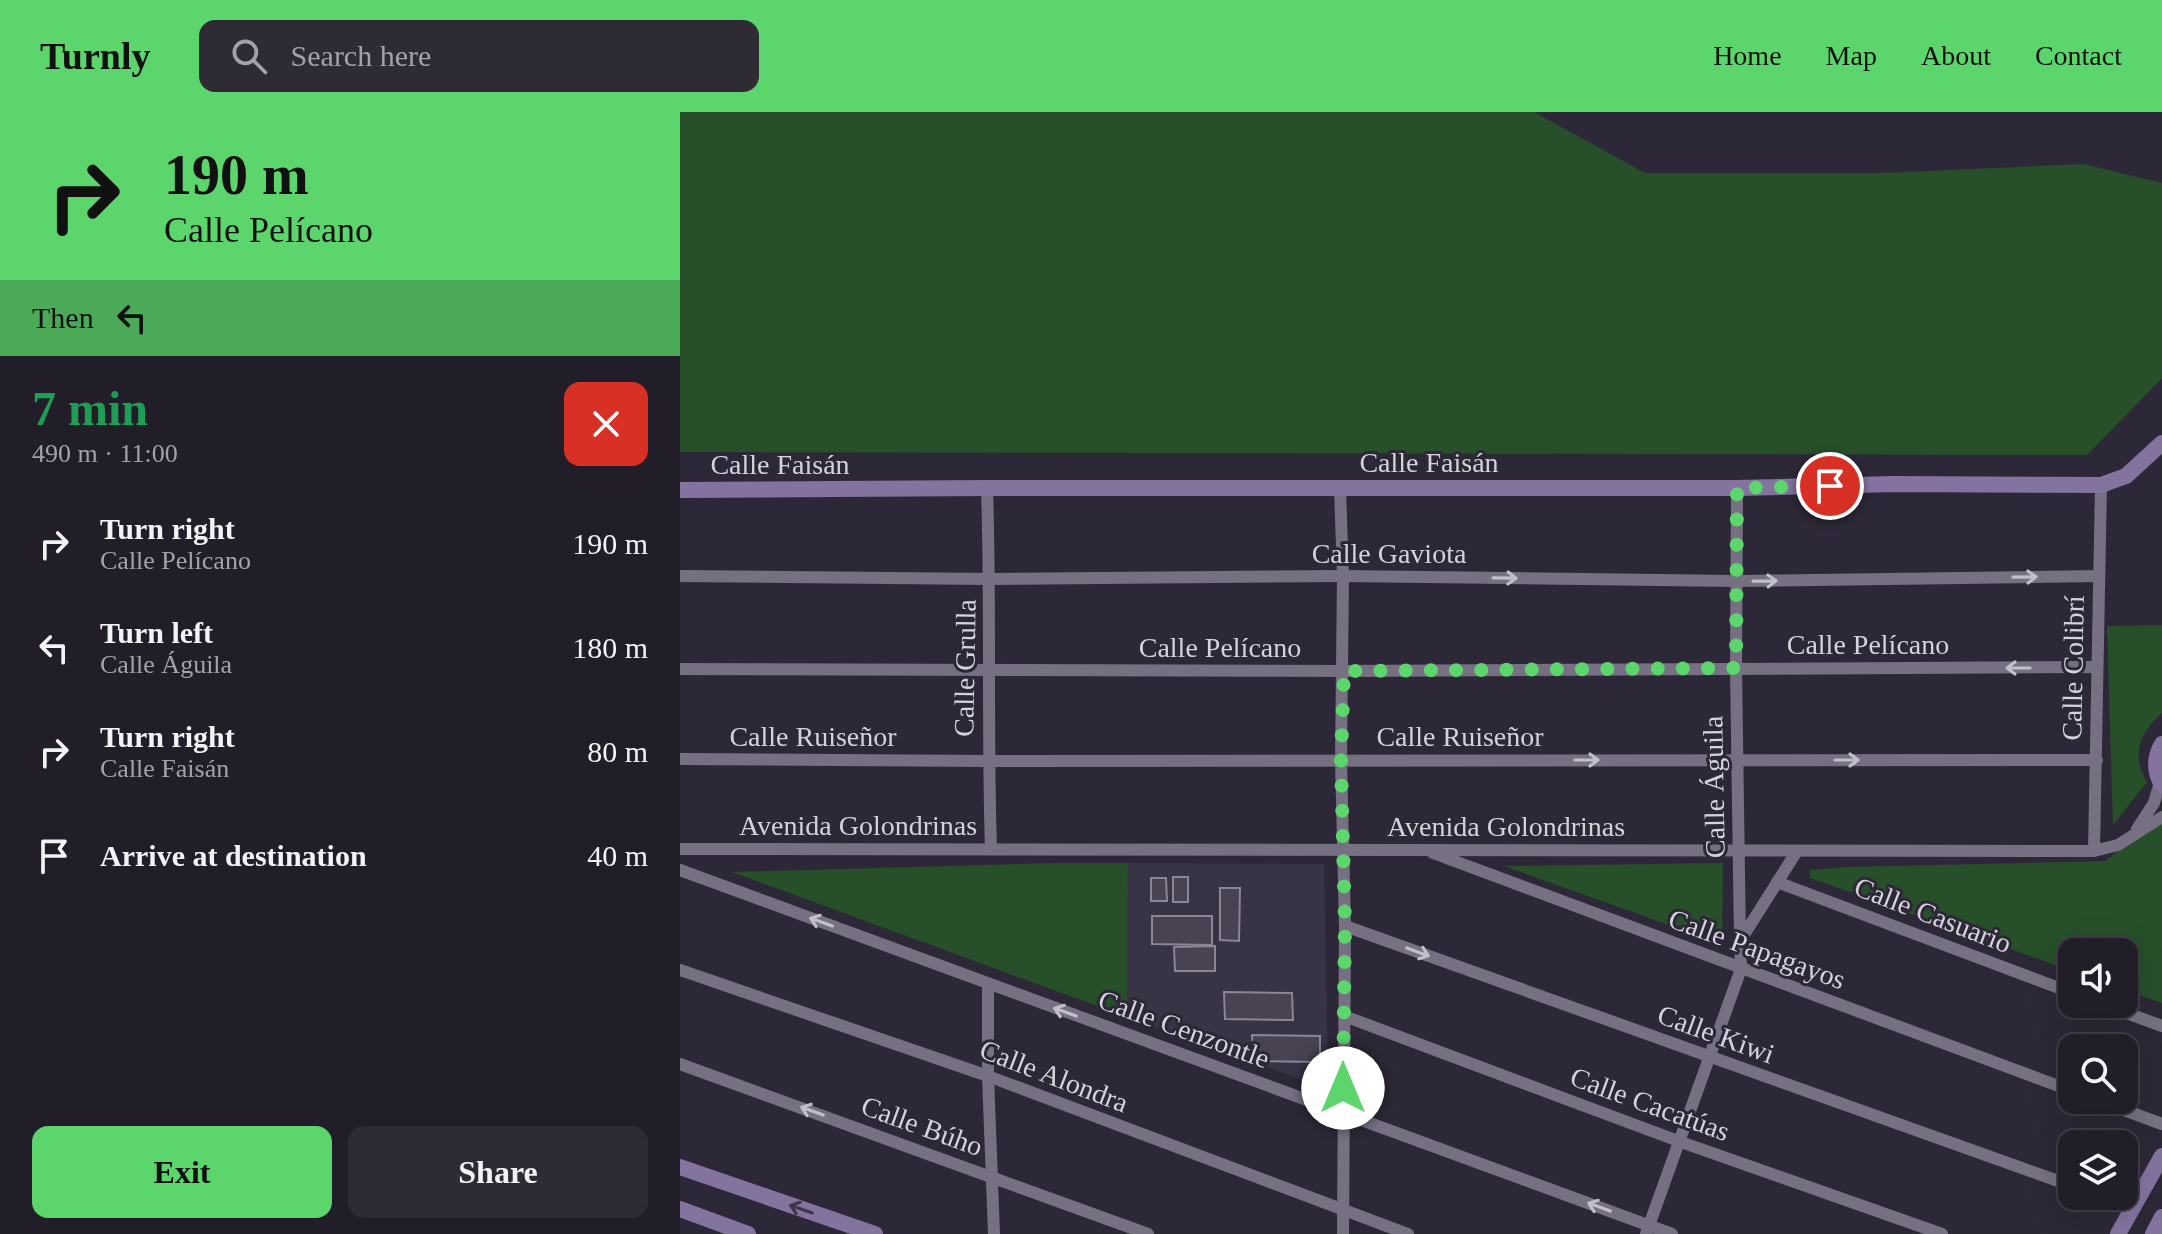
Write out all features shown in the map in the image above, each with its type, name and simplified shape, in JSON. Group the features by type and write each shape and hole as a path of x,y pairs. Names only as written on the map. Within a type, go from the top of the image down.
{"street":[{"name":"Calle Faisán","path":"680,490 2101,485 2126,476 2162,443"},
{"name":"Calle Colibrí","path":"2094,851 2101,485"},
{"name":"Calle Grulla","path":"987,488 991,849"},
{"path":"1340,488 1344,671 1341,760 1345,926 1343,1234"},
{"name":"Calle Águila","path":"1648,1230 1741,969 1736,668 1737,488"},
{"name":"Calle Gaviota","path":"680,576 990,579 1343,576 1736,581 2098,576"},
{"name":"Calle Pelícano","path":"680,669 1344,671 2096,667"},
{"path":"2135,833 2154,803 2161,784 2156,771 2156,758 2162,744"},
{"name":"Calle Ruiseñor","path":"680,759 2097,760"},
{"name":"Avenida Golondrinas","path":"680,849 2094,851 2118,845 2162,817"},
{"name":"Calle Papagayos","path":"1426,850 2058,1086"},
{"path":"1740,941 1797,851"},
{"name":"Calle Cenzontle","path":"680,870 1342,1112 1648,1230 1672,1234"},
{"name":"Calle Casuario","path":"1777,882 2058,988"},
{"name":"Calle Kiwi","path":"1345,926 2058,1181"},
{"name":"Calle Alondra","path":"680,970 988,1076 1408,1234"},
{"path":"988,984 990,1176 994,1234"},
{"name":"Calle Cacatúas","path":"1344,1016 1681,1142 1942,1234"},
{"path":"2138,1017 2162,1026"},
{"name":"Calle Búho","path":"680,1064 1148,1234"},
{"path":"2135,1114 2162,1124"},
{"path":"2138,1197 2162,1156"},
{"path":"680,1167 875,1234"},
{"path":"680,1209 748,1234"},
{"path":"2118,1234 2130,1210"},
{"path":"2153,1234 2162,1217"}],"shaded area":[{"path":"1128,863 1324,864 1328,1081 1322,1087 1127,1017"}],"green space":[{"path":"680,112 1534,112 1645,173 1881,173 2083,164 2162,183 2162,378 2087,455 680,452"},
{"path":"2162,625 2162,713 2143,737 2139,754 2139,763 2147,782 2113,825 2107,626"},
{"path":"2162,824 2162,1003 2138,995 2138,938 2058,938 2058,966 1810,878 1810,870 1845,867 2105,861"},
{"path":"1128,863 1127,1017 732,872"},
{"path":"1723,863 1722,944 1504,866"}],"building":[{"path":"1173,877 1188,877 1188,902 1173,902"},
{"path":"1151,878 1166,878 1167,901 1151,901"},
{"path":"1220,888 1240,888 1239,941 1220,940"},
{"path":"1152,916 1212,916 1212,945 1152,944"},
{"path":"1215,946 1215,971 1175,971 1174,947"},
{"path":"1224,992 1292,993 1293,1020 1225,1019"},
{"path":"1252,1035 1320,1036 1320,1062 1253,1061"}],"route":[{"path":"1343,1088 1345,926 1341,760 1344,671 1736,668 1737,488 1830,486"}]}
